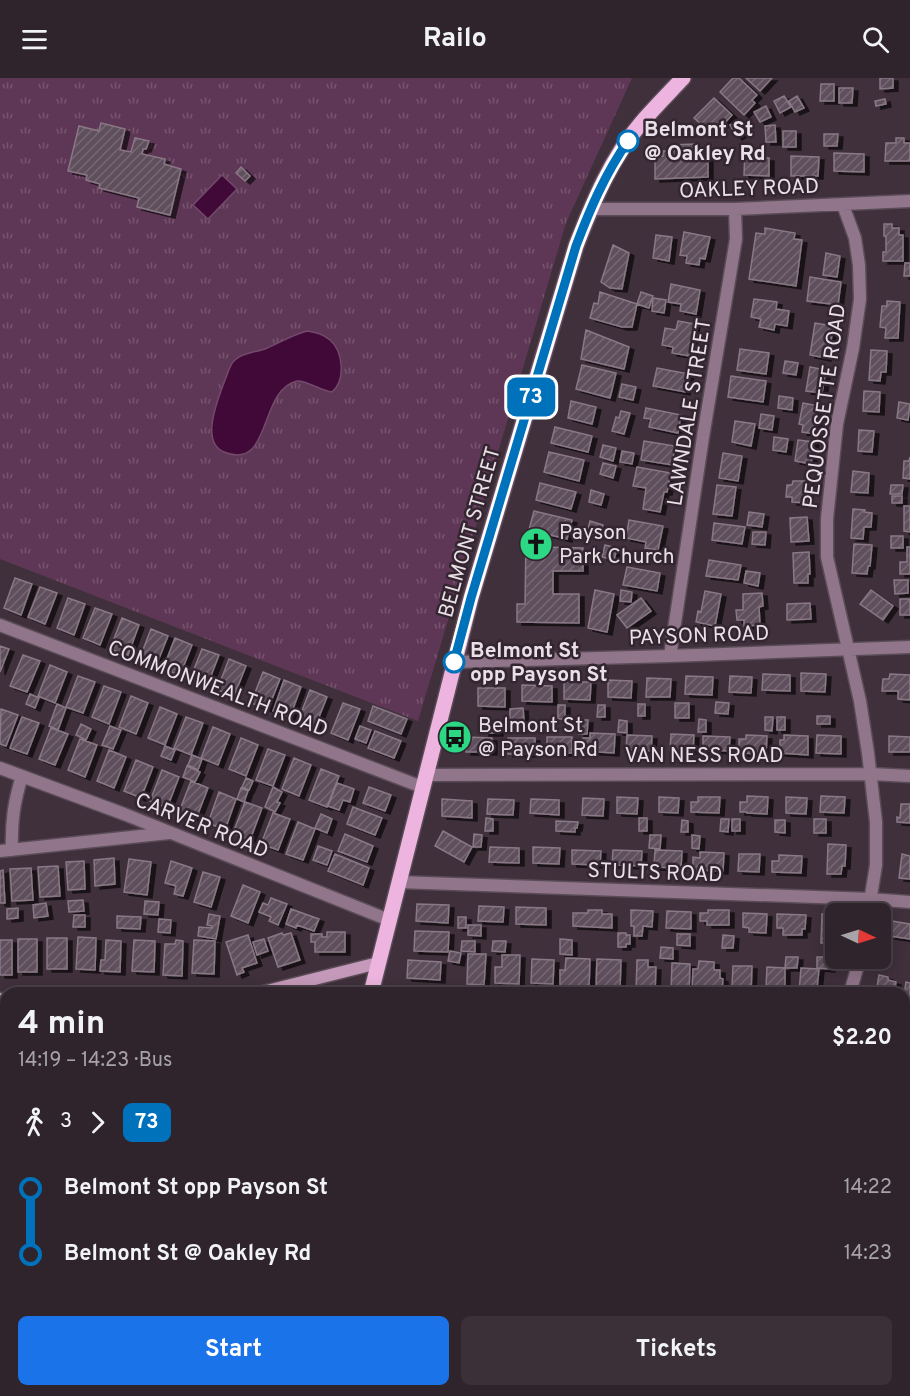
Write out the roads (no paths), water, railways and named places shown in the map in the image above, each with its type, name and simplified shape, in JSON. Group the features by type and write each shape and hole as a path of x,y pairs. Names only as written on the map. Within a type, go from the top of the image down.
{"main road":[{"name":"BELMONT STREET","path":"372,987 471,598 576,246 590,209 616,159 640,124 683,78"}],"street":[{"name":"OAKLEY ROAD","path":"590,209 735,209 910,201"},
{"name":"PEQUOSSETTE ROAD","path":"843,205 855,238 860,299 853,348 837,424 827,519 828,557 860,700 871,774 876,822 876,866 869,903"},
{"name":"LAWNDALE STREET","path":"670,656 736,239 735,209"},
{"name":"COMMONWEALTH ROAD","path":"0,625 424,781"},
{"name":"PAYSON ROAD","path":"454,662 910,647"},
{"name":"CARVER ROAD","path":"0,768 124,814 389,920"},
{"name":"VAN NESS ROAD","path":"424,781 871,774 910,776"},
{"path":"22,776 6,850 170,833"},
{"name":"STULTS ROAD","path":"398,882 910,902"},
{"path":"283,987 378,963"},
{"path":"852,987 857,969"}],"place":[{"name":"Belmont St @ Oakley Rd","path":"628,141"},
{"name":"Payson Park Church","path":"536,544"},
{"name":"Belmont St opp Payson St","path":"454,662"},
{"name":"Belmont St @ Payson Rd","path":"455,737"}]}
